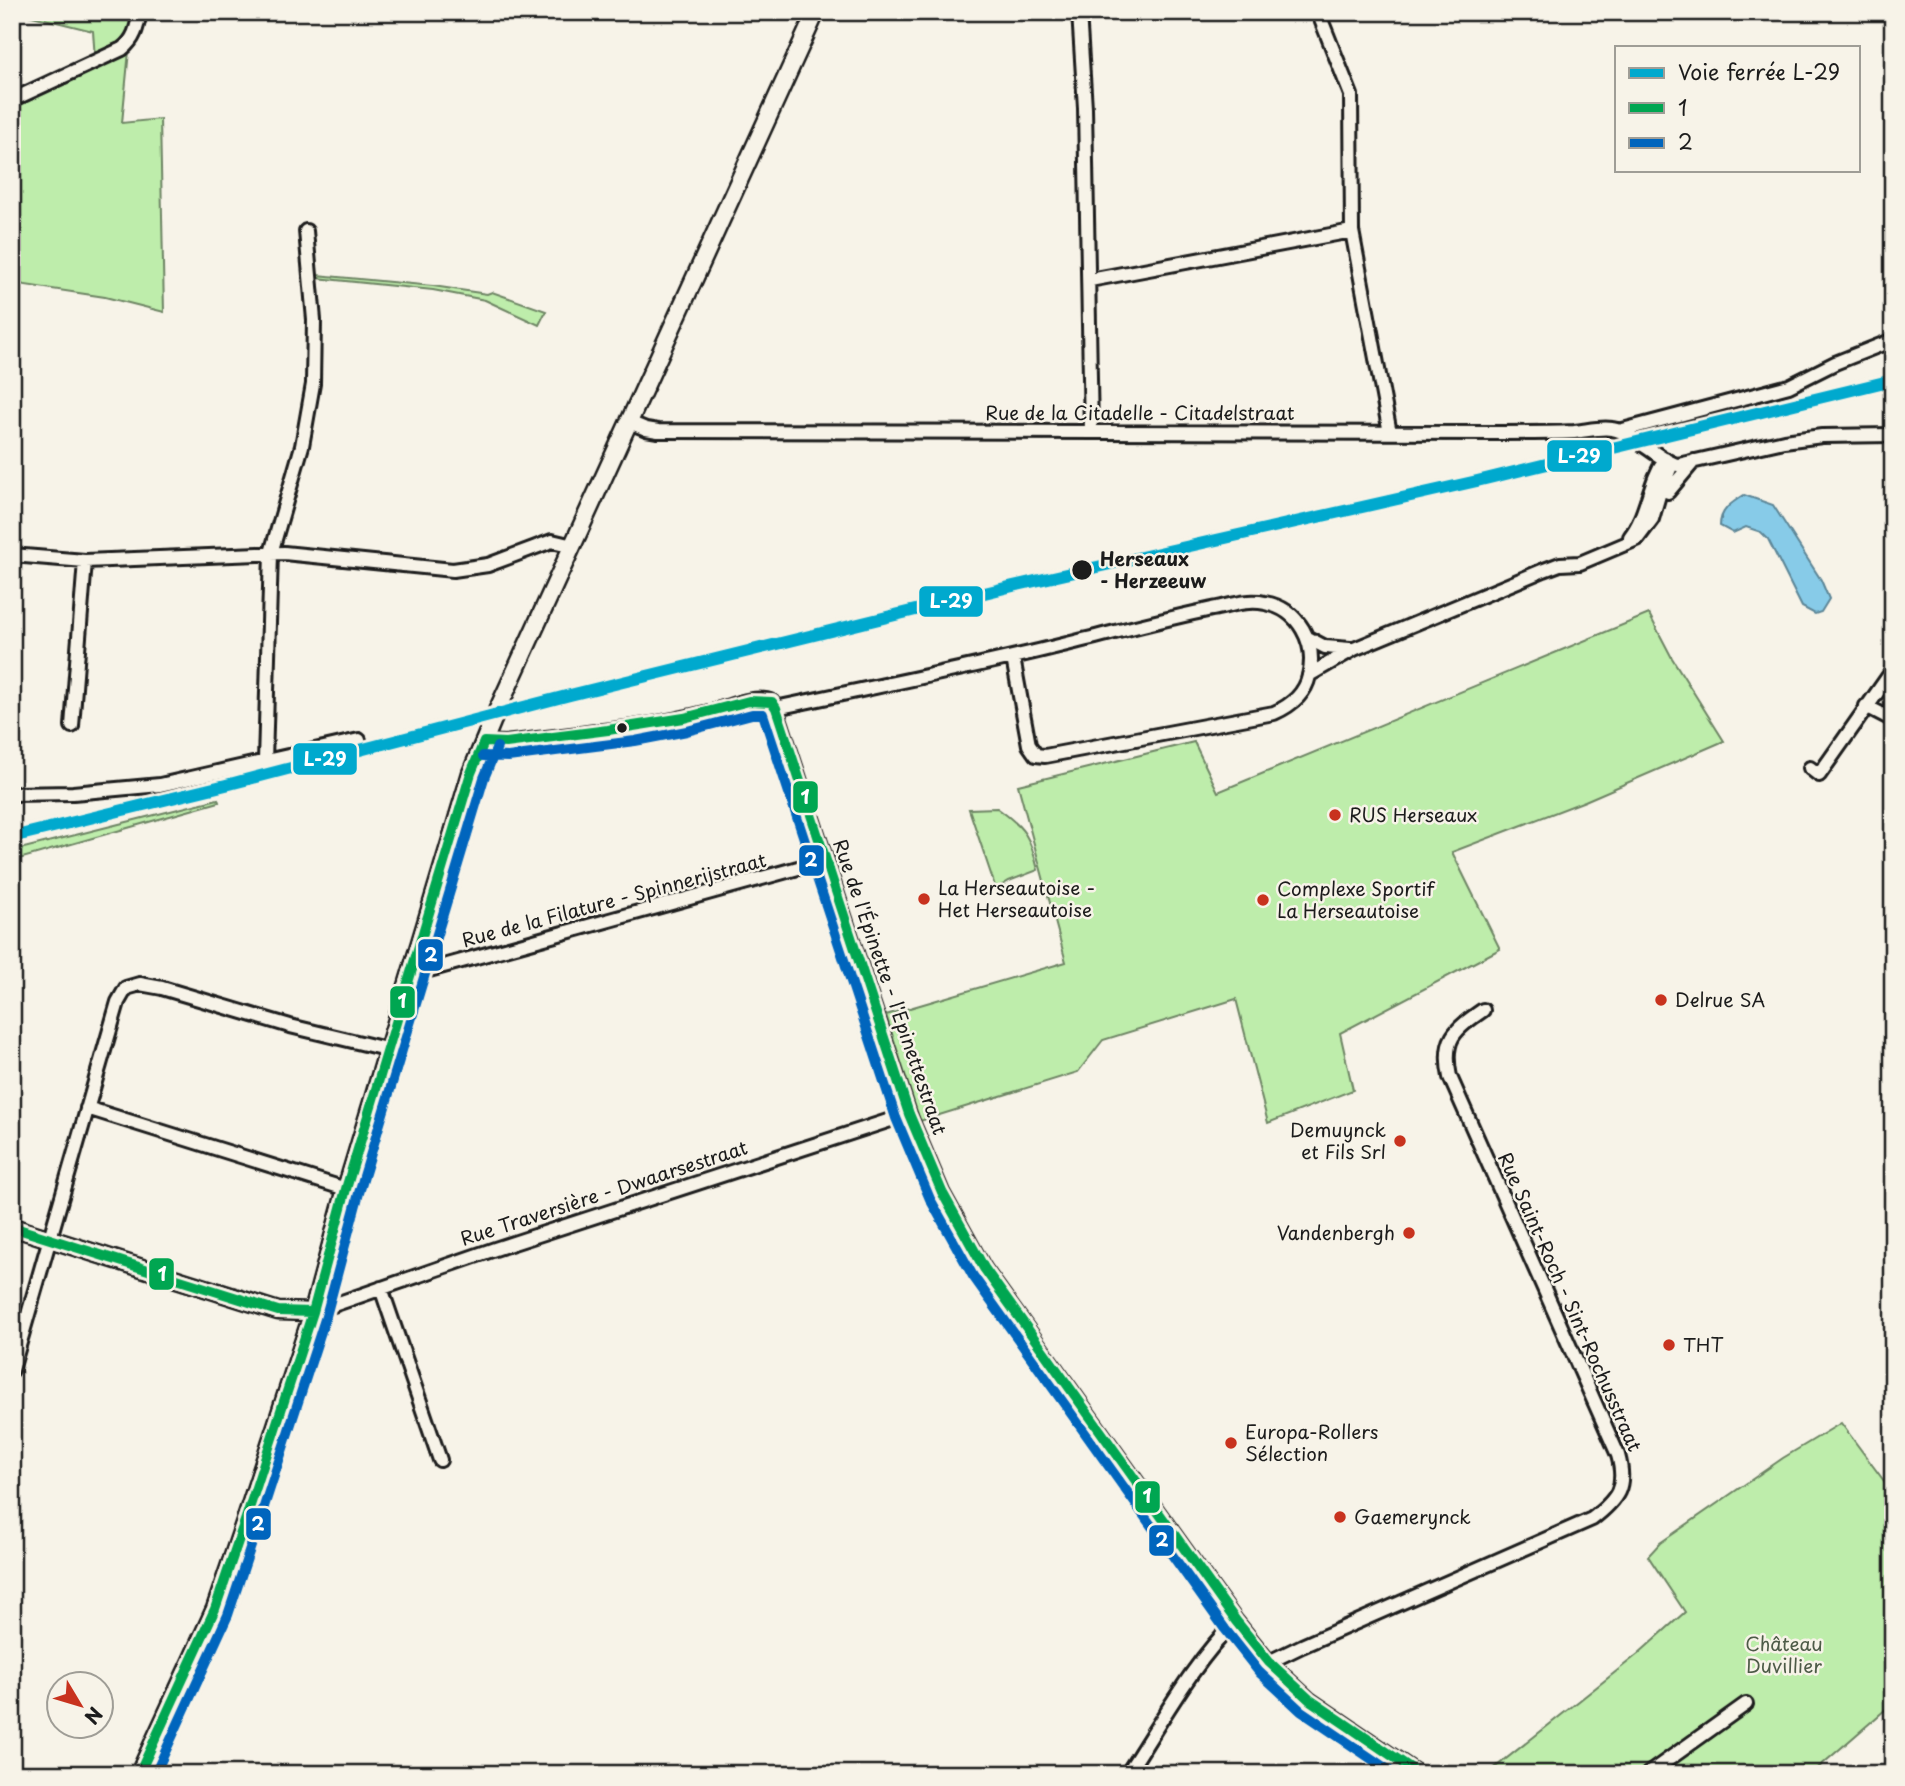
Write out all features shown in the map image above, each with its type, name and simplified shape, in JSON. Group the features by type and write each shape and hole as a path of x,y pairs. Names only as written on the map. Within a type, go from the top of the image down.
{"main road":[{"path":"139,1774 215,1609 313,1312 346,1189 471,774 816,12"},
{"path":"12,1227 278,1311 313,1312"}],"street":[{"path":"12,100 122,49 135,34 141,12"},
{"path":"1079,12 1090,280 1091,432"},
{"path":"1318,12 1351,96 1352,232 1390,433"},
{"path":"265,761 271,553 299,460 311,405 314,320 306,231"},
{"path":"1090,280 1352,232"},
{"path":"1619,431 1789,386 1835,363 1893,340"},
{"name":"Rue de la Citadelle - Citadelstraat","path":"629,422 658,431 1552,433 1608,429 1619,431 1669,461"},
{"path":"1669,461 1694,461 1822,436 1893,435"},
{"path":"1652,519 1669,461"},
{"path":"1620,547 1639,524 1652,484 1669,461"},
{"path":"1309,675 1354,649 1545,569 1560,564 1580,563 1637,539 1670,489 1694,461"},
{"path":"12,555 85,561 271,553 328,556 453,570 488,565 552,541 573,546"},
{"path":"72,726 85,561"},
{"path":"484,742 506,743 651,723 706,713 759,699 772,702 776,708 1013,658 1250,601 1267,603 1287,612 1308,638 1325,647 1354,649"},
{"path":"1013,658 1029,745 1036,755 1045,756 1274,713 1292,703 1309,675 1308,638"},
{"path":"1810,768 1819,775 1893,670"},
{"path":"1866,706 1893,720"},
{"name":"Rue de l'Épinette - l'Epinettestraat","path":"776,708 909,1114 942,1192 984,1268 1236,1621 1269,1662 1310,1700 1419,1774"},
{"path":"12,794 73,793 160,785 359,740"},
{"name":"Rue de la Filature - Spinnerijstraat","path":"411,975 827,860"},
{"path":"12,1370 51,1240 86,1108 118,1002 126,988 140,984 162,988 290,1026 390,1050"},
{"name":"Rue Saint-Roch - Sint-Rochusstraat","path":"1269,1662 1592,1519 1610,1505 1620,1490 1623,1472 1618,1455 1450,1077 1447,1060 1449,1043 1458,1027 1483,1010"},
{"path":"86,1108 346,1189"},
{"name":"Rue Traversière - Dwaarsestraat","path":"313,1312 381,1287 909,1114"},
{"path":"381,1287 440,1460"},
{"path":"1126,1774 1195,1671 1236,1621"},
{"path":"1648,1774 1746,1704"}],"green space":[{"path":"16,12 138,12 131,37 95,59 93,31"},
{"path":"129,51 122,123 160,119 164,312 105,297 12,283 12,106"},
{"path":"317,275 487,294 492,292 546,311 539,325 485,300 433,290 317,278"},
{"name":"Complexe Sportif La Herseautoise","path":"1649,614 1672,658 1724,741 1585,801 1452,852 1500,949 1340,1033 1353,1090 1268,1123 1236,999 1103,1040 1078,1072 920,1121 886,1015 1066,962 1018,785 1194,742 1218,792"},
{"path":"218,799 219,802 12,861 12,851"},
{"path":"997,808 1025,834 1038,870 996,889 969,809"},
{"name":"Château Duvillier","path":"1841,1423 1893,1493 1893,1703 1811,1774 1487,1774 1638,1654 1685,1612 1648,1556 1660,1543 1783,1458"}],"water":[{"path":"1744,495 1773,505 1821,580 1829,599 1821,612 1815,614 1802,607 1768,539 1761,532 1746,527 1733,533 1720,526 1724,511"}],"rail line":[{"name":"L-29","path":"12,837 1013,586 1477,481 1893,380"}],"transit line":[{"name":"1","path":"484,742 506,743 608,730 684,718 749,701 772,702 909,1114 942,1192 984,1268 1236,1621 1269,1662 1310,1700 1419,1774"},
{"name":"2","path":"483,756 508,757 635,741 752,714 763,714 896,1118 930,1199 973,1276 1225,1629 1259,1672 1301,1711 1394,1774"},
{"name":"1","path":"139,1774 215,1609 247,1515 313,1312 346,1189 471,773 484,742"},
{"name":"2","path":"155,1774 228,1615 260,1519 326,1316 359,1193 484,778 497,747"},
{"name":"1","path":"12,1227 278,1311 313,1312"}],"place":[{"name":"Herseaux - Herzeeuw","path":"1082,570"},
{"name":"RUS Herseaux","path":"1335,815"},
{"name":"La Herseautoise - Het Herseautoise","path":"924,899"},
{"name":"Complexe Sportif La Herseautoise","path":"1263,900"},
{"name":"Delrue SA","path":"1661,1000"},
{"name":"Demuynck et Fils Srl","path":"1400,1141"},
{"name":"Vandenbergh","path":"1409,1233"},
{"name":"THT","path":"1669,1345"},
{"name":"Europa-Rollers Sélection","path":"1231,1443"},
{"name":"Gaemerynck","path":"1340,1517"}]}
